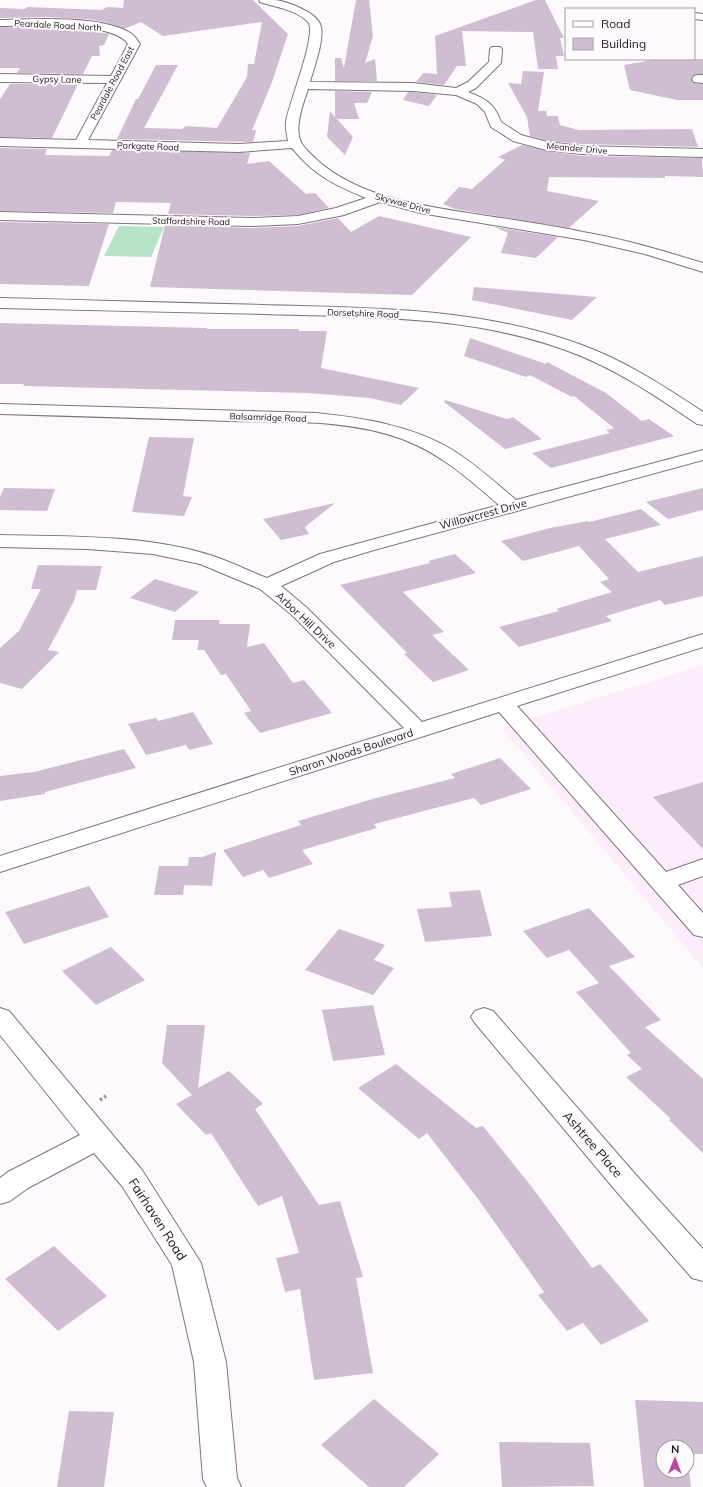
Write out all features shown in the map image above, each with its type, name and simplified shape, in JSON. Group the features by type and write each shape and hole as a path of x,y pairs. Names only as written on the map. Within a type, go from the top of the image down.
{"street":[{"path":"266,0 302,14 311,19 315,24 316,32 314,45 304,85 292,123 295,144"},
{"name":"Peardale Road North","path":"0,23 95,26 115,30"},
{"name":"Peardale Road East","path":"80,144 134,44 128,36 115,30"},
{"path":"458,92 472,85 495,63 496,49"},
{"name":"Gypsy Lane","path":"0,78 114,80"},
{"name":"Meander Drive","path":"304,85 419,88 458,92 480,100 491,111 495,124 518,138 546,146 587,151 703,153"},
{"name":"Parkgate Road","path":"0,142 239,148 295,144"},
{"name":"Skywae Drive","path":"295,144 306,157 323,172 348,186 379,198 420,209 584,236 649,251 703,268"},
{"name":"Staffordshire Road","path":"0,216 252,222 298,220 339,212 379,198"},
{"name":"Dorsetshire Road","path":"0,303 371,313 424,316 482,323 529,333 572,347 610,362 646,382 703,420"},
{"name":"Balsamridge Road","path":"0,409 316,418 362,423 401,433 434,446 458,461 512,506"},
{"name":"Willowcrest Drive","path":"267,585 327,558 512,506 703,455"},
{"name":"Arbor Hill Drive","path":"0,541 87,543 153,548 206,560 267,585 299,611 418,730"},
{"name":"Sharon Woods Boulevard","path":"0,864 703,640"},
{"path":"503,703 703,929"},
{"path":"662,882 703,867"},
{"name":"Fairhaven Road","path":"0,1017 132,1178 186,1263 210,1362 215,1441 220,1479 224,1487"},
{"name":"Ashtree Place","path":"484,1017 626,1183 703,1269"},
{"path":"0,1193 18,1180 98,1138"}],"shaded area":[{"path":"703,665 703,968 502,728"}],"green space":[{"path":"119,226 164,227 151,257 104,256"}],"building":[{"path":"124,0 253,0 288,34 272,82 252,130 256,130 253,142 117,139 136,99 138,99 156,65 178,65 144,128 182,129 186,126 217,128 247,77 248,64 254,64 262,22 163,36 141,22 124,29 105,22 87,19 49,17 0,18 0,8 25,9 27,7 102,10 107,7 123,8"},
{"path":"356,0 369,0 373,36 365,63 375,59 377,81 335,81 335,58 341,58 344,68"},
{"path":"536,0 545,0 564,38 560,38 564,56 556,56 558,69 538,69 533,32 462,31 466,66 457,66 444,85 416,82 423,73 437,74 435,36"},
{"path":"0,27 69,28 109,34 104,45 99,46 100,56 92,56 83,74 17,73 20,68 0,68"},
{"path":"703,59 703,74 694,75 691,78 694,83 703,84 703,100 677,100 630,90 624,65 652,60"},
{"path":"523,71 544,72 538,111 546,111 547,116 558,116 560,125 579,130 692,129 698,147 581,144 547,141 530,136 527,117 508,83 521,84"},
{"path":"10,84 78,84 52,138 0,137 0,99"},
{"path":"335,91 372,92 367,103 354,103 359,119 337,119 353,137 345,155 327,137 330,111 335,117"},
{"path":"408,92 437,95 429,106 403,100"},
{"path":"522,145 546,151 581,156 702,158 703,177 549,177 547,191 599,201 569,228 455,209 443,204 459,187 472,189 505,160 498,157"},
{"path":"0,148 47,149 45,155 109,156 112,150 250,153 247,164 269,161 306,194 315,193 329,208 298,215 252,216 168,214 171,203 116,202 113,213 0,211"},
{"path":"379,216 471,237 412,295 150,287 165,225 252,228 298,226 338,218 351,232"},
{"path":"0,222 109,224 89,286 0,284"},
{"path":"494,227 558,237 536,258 501,253 508,233"},
{"path":"474,287 597,297 572,320 472,300"},
{"path":"0,323 207,329 299,329 299,331 327,331 321,368 419,388 401,405 370,398 308,393 23,386 24,384 0,384"},
{"path":"470,338 546,364 547,362 606,393 642,421 649,419 674,436 551,468 532,453 610,433 606,430 614,428 574,396 572,397 530,375 526,377 464,356"},
{"path":"445,400 507,419 513,417 542,439 505,449 444,402"},
{"path":"149,437 194,438 183,496 192,497 184,516 132,512"},
{"path":"4,488 55,489 47,511 0,510 0,497"},
{"path":"703,488 703,510 668,519 646,502"},
{"path":"335,503 305,527 309,534 281,540 263,519"},
{"path":"641,509 661,525 605,539 638,572 703,556 703,596 665,605 660,600 606,616 612,621 519,647 499,627 559,611 556,609 612,592 600,582 609,579 579,546 523,561 501,541 550,528 589,522"},
{"path":"455,554 476,573 403,592 444,632 432,635 469,670 433,682 404,654 407,653 340,585 430,563 428,561"},
{"path":"38,565 102,566 96,590 77,590 74,601 48,650 59,652 22,689 0,683 0,648 19,631 41,589 31,589"},
{"path":"155,579 199,592 175,612 130,598"},
{"path":"175,620 220,620 219,624 250,624 247,647 264,643 293,683 304,680 332,713 260,733 244,713 251,711 226,674 221,675 204,650 197,650 199,640 172,640"},
{"path":"193,712 213,744 189,750 186,745 146,755 128,724 156,718 158,721"},
{"path":"124,749 136,768 45,792 45,794 0,801 0,776 34,772"},
{"path":"500,758 531,789 481,805 474,798 374,824 377,828 302,850 313,864 269,878 263,870 243,877 223,850 301,825 298,821 376,798 455,778 451,774"},
{"path":"703,782 703,849 653,797"},
{"path":"216,852 212,886 184,885 183,895 154,895 159,866 188,866 189,857 202,857"},
{"path":"89,886 109,917 24,944 5,912"},
{"path":"480,890 492,936 425,942 417,909 452,907 449,892"},
{"path":"589,908 635,957 609,966 661,1020 645,1027 703,1079 703,1153 669,1120 671,1119 626,1077 642,1069 627,1055 631,1053 576,992 599,983 569,950 547,958 523,931"},
{"path":"339,929 385,945 374,960 394,968 373,995 305,970"},
{"path":"111,947 145,980 96,1005 62,971"},
{"path":"373,1005 385,1055 333,1061 322,1010"},
{"path":"167,1025 205,1025 198,1088 229,1071 263,1104 255,1109 319,1205 340,1201 363,1277 356,1278 373,1373 314,1380 300,1289 285,1292 276,1258 299,1253 282,1196 258,1206 211,1133 206,1135 176,1104 192,1095 162,1063"},
{"path":"396,1064 476,1128 483,1126 531,1186 592,1268 600,1264 649,1321 601,1345 583,1323 567,1331 538,1295 544,1292 478,1199 427,1133 419,1139 358,1088"},
{"path":"54,1246 107,1296 58,1331 5,1279"},
{"path":"374,1399 439,1454 404,1487 369,1487 321,1445"},
{"path":"635,1400 703,1402 703,1454 695,1454 695,1439 655,1439 655,1479 690,1479 691,1487 644,1487"},
{"path":"69,1411 114,1412 104,1487 57,1487"},
{"path":"499,1442 590,1443 594,1486 502,1487"}]}
